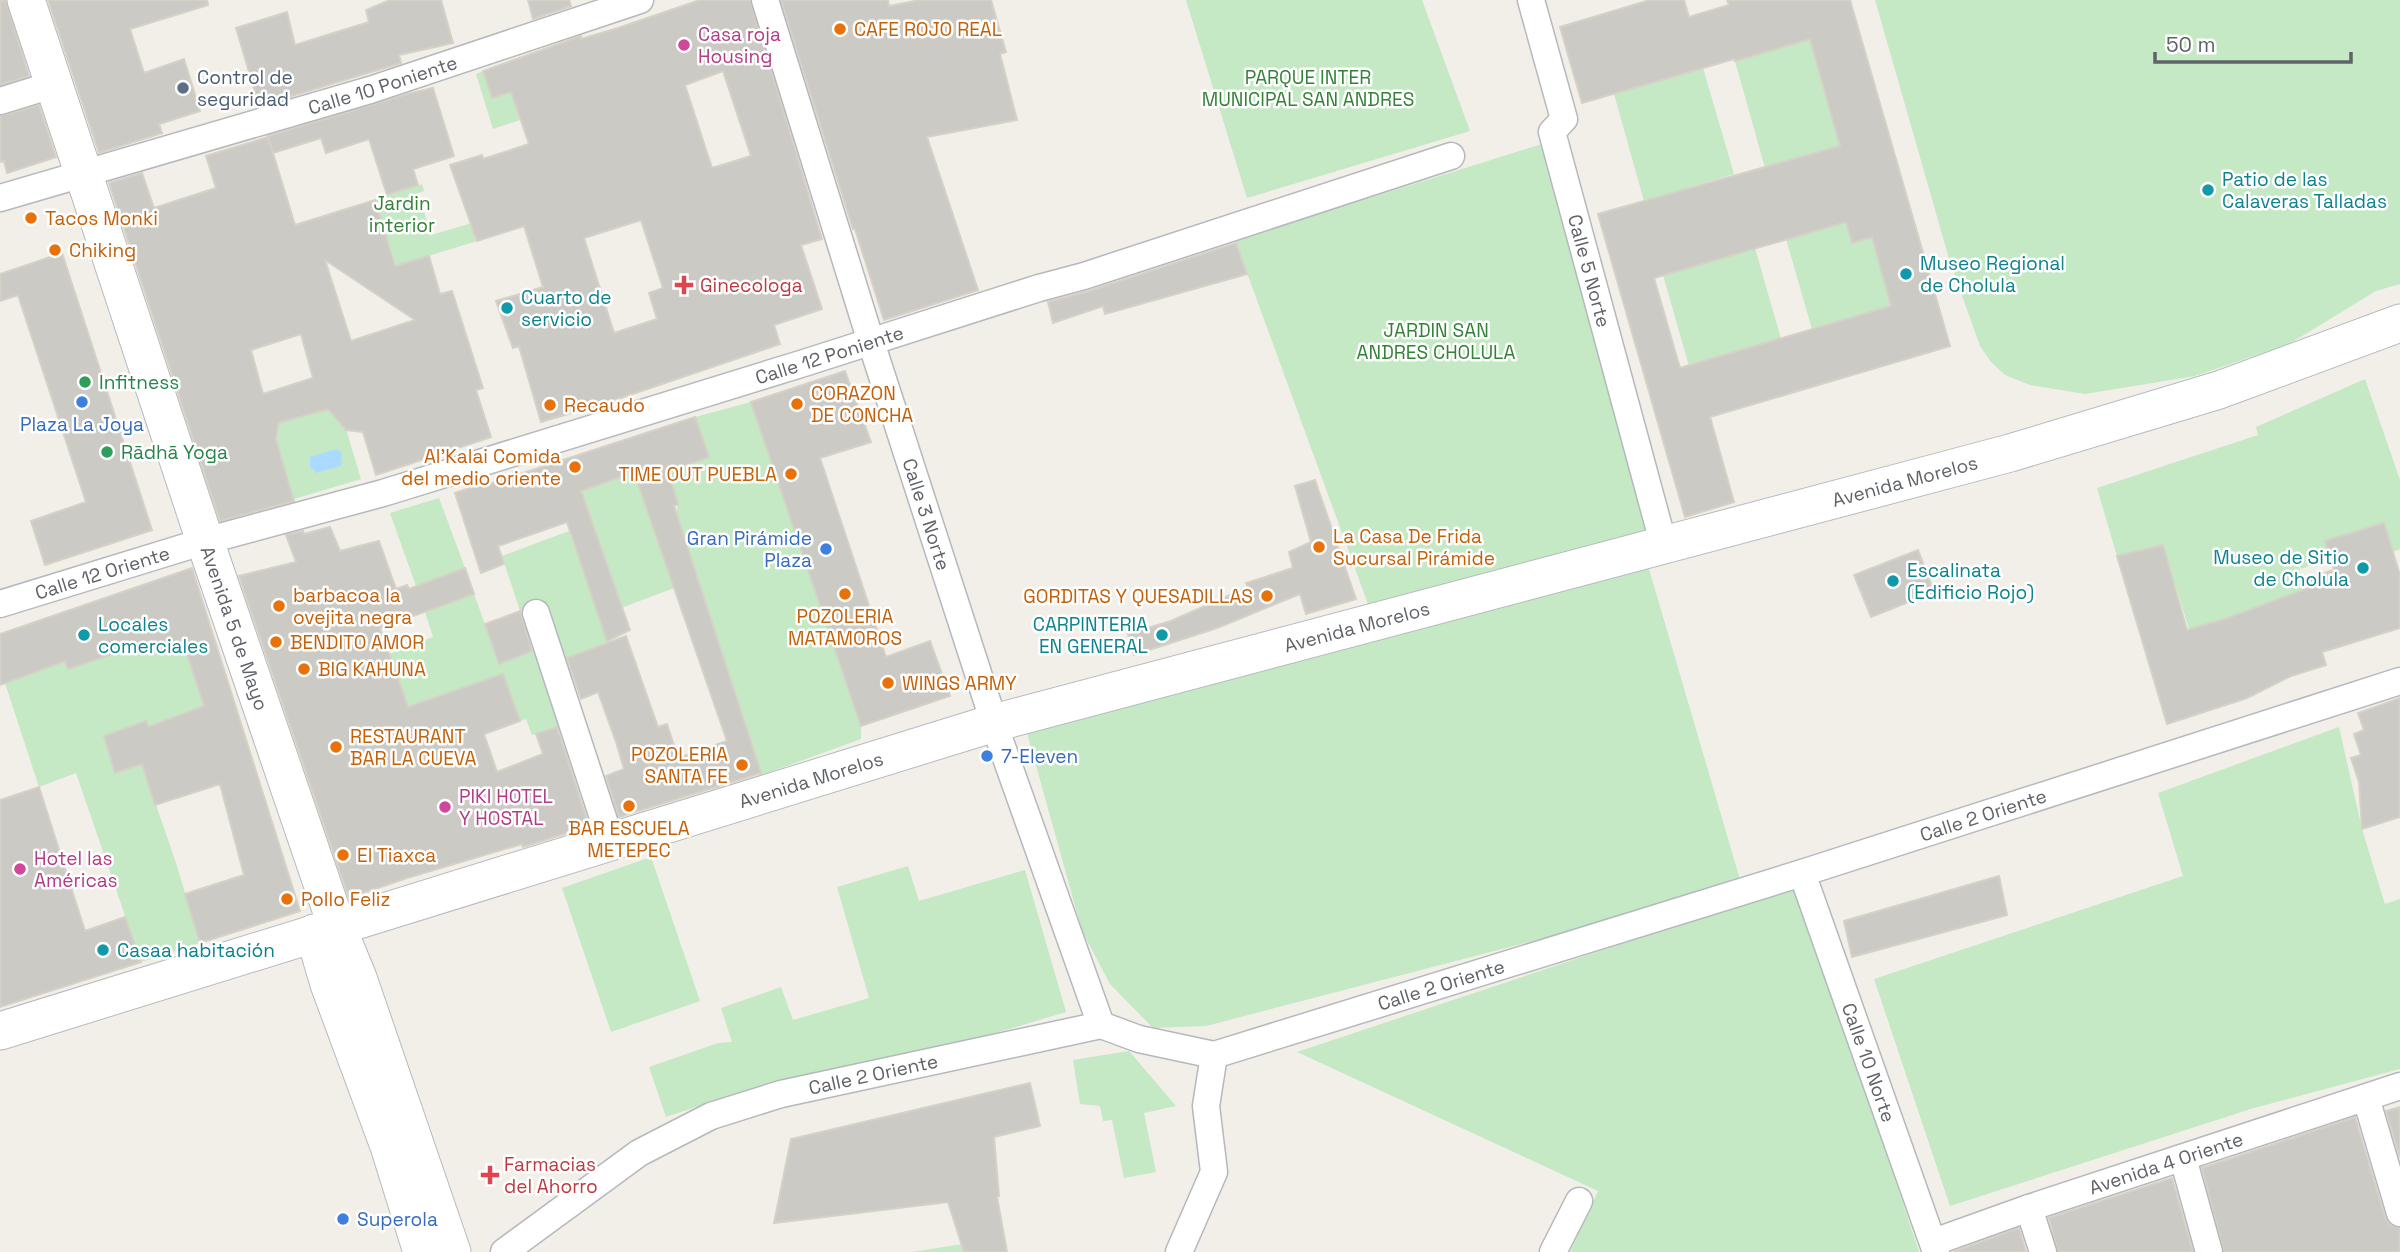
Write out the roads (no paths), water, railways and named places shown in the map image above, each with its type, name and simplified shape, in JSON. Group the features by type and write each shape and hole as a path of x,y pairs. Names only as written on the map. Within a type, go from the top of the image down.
{"main road":[{"name":"Avenida 5 de Mayo","path":"26,0 205,541 325,930 329,984 389,1146 422,1252"},
{"name":"Avenida Morelos","path":"0,1031 994,723 2010,453 2206,394 2400,323"},
{"name":"Avenida 5 de Mayo","path":"325,930 358,978 452,1252"}],"street":[{"name":"Calle 10 Poniente","path":"0,198 370,90 640,0"},
{"name":"Calle 3 Norte","path":"765,0 871,342 994,723 1101,1025"},
{"name":"Calle 5 Norte","path":"1531,0 1564,118 1552,132 1664,546"},
{"path":"0,100 55,84"},
{"name":"Calle 12 Poniente","path":"205,541 383,493 1097,272 1451,156"},
{"name":"Calle 12 Oriente","path":"0,604 205,541"},
{"path":"536,613 611,842"},
{"name":"Calle 2 Oriente","path":"504,1252 639,1153 711,1116 781,1094 1101,1025 1139,1039 1213,1055 1802,873 2400,681"},
{"name":"Calle 10 Norte","path":"1802,873 1935,1247"},
{"path":"1179,1252 1214,1172 1206,1106 1213,1055"},
{"name":"Avenida 4 Oriente","path":"1935,1247 2029,1208 2400,1086"},
{"path":"2366,1098 2400,1213"},
{"path":"2183,1158 2209,1252"},
{"path":"1553,1252 1579,1201"},
{"path":"2029,1208 2043,1252"}],"water":[{"path":"337,449 342,454 341,466 315,473 314,469 310,468 310,457"}],"place":[{"name":"CAFE ROJO REAL","path":"840,29"},
{"name":"Casa roja Housing","path":"684,45"},
{"name":"Control de seguridad","path":"183,88"},
{"name":"Patio de las Calaveras Talladas","path":"2208,190"},
{"name":"Tacos Monki","path":"31,218"},
{"name":"Chiking","path":"55,250"},
{"name":"Museo Regional de Cholula","path":"1906,274"},
{"name":"Ginecologa","path":"684,285"},
{"name":"Cuarto de servicio","path":"507,308"},
{"name":"Infitness","path":"85,382"},
{"name":"Plaza La Joya","path":"82,402"},
{"name":"CORAZON DE CONCHA","path":"797,404"},
{"name":"Recaudo","path":"550,405"},
{"name":"Rādhā Yoga","path":"107,452"},
{"name":"Al'Kalai Comida del medio oriente","path":"575,467"},
{"name":"TIME OUT PUEBLA","path":"791,474"},
{"name":"La Casa De Frida Sucursal Pirámide","path":"1319,547"},
{"name":"Gran Pirámide Plaza","path":"826,549"},
{"name":"Museo de Sitio de Cholula","path":"2363,568"},
{"name":"Escalinata (Edificio Rojo)","path":"1893,581"},
{"name":"POZOLERIA MATAMOROS","path":"845,594"},
{"name":"GORDITAS Y QUESADILLAS","path":"1267,596"},
{"name":"barbacoa la ovejita negra","path":"279,606"},
{"name":"Locales comerciales","path":"84,635"},
{"name":"CARPINTERIA EN GENERAL","path":"1162,635"},
{"name":"BENDITO AMOR","path":"276,642"},
{"name":"BIG KAHUNA","path":"304,669"},
{"name":"WINGS ARMY","path":"888,683"},
{"name":"RESTAURANT BAR LA CUEVA","path":"336,747"},
{"name":"7-Eleven","path":"987,756"},
{"name":"POZOLERIA SANTA FE","path":"742,765"},
{"name":"BAR ESCUELA METEPEC","path":"629,806"},
{"name":"PIKI HOTEL Y HOSTAL","path":"445,807"},
{"name":"El Tiaxca","path":"343,855"},
{"name":"Hotel las Américas","path":"20,869"},
{"name":"Pollo Feliz","path":"287,899"},
{"name":"Casaa habitación","path":"103,950"},
{"name":"Farmacias del Ahorro","path":"490,1175"},
{"name":"Superola","path":"343,1219"}],"park label":[{"name":"PARQUE INTER MUNICIPAL SAN ANDRES","path":"1308,88"},
{"name":"Jardin interior","path":"402,214"},
{"name":"JARDIN SAN ANDRES CHOLULA","path":"1436,341"}]}
